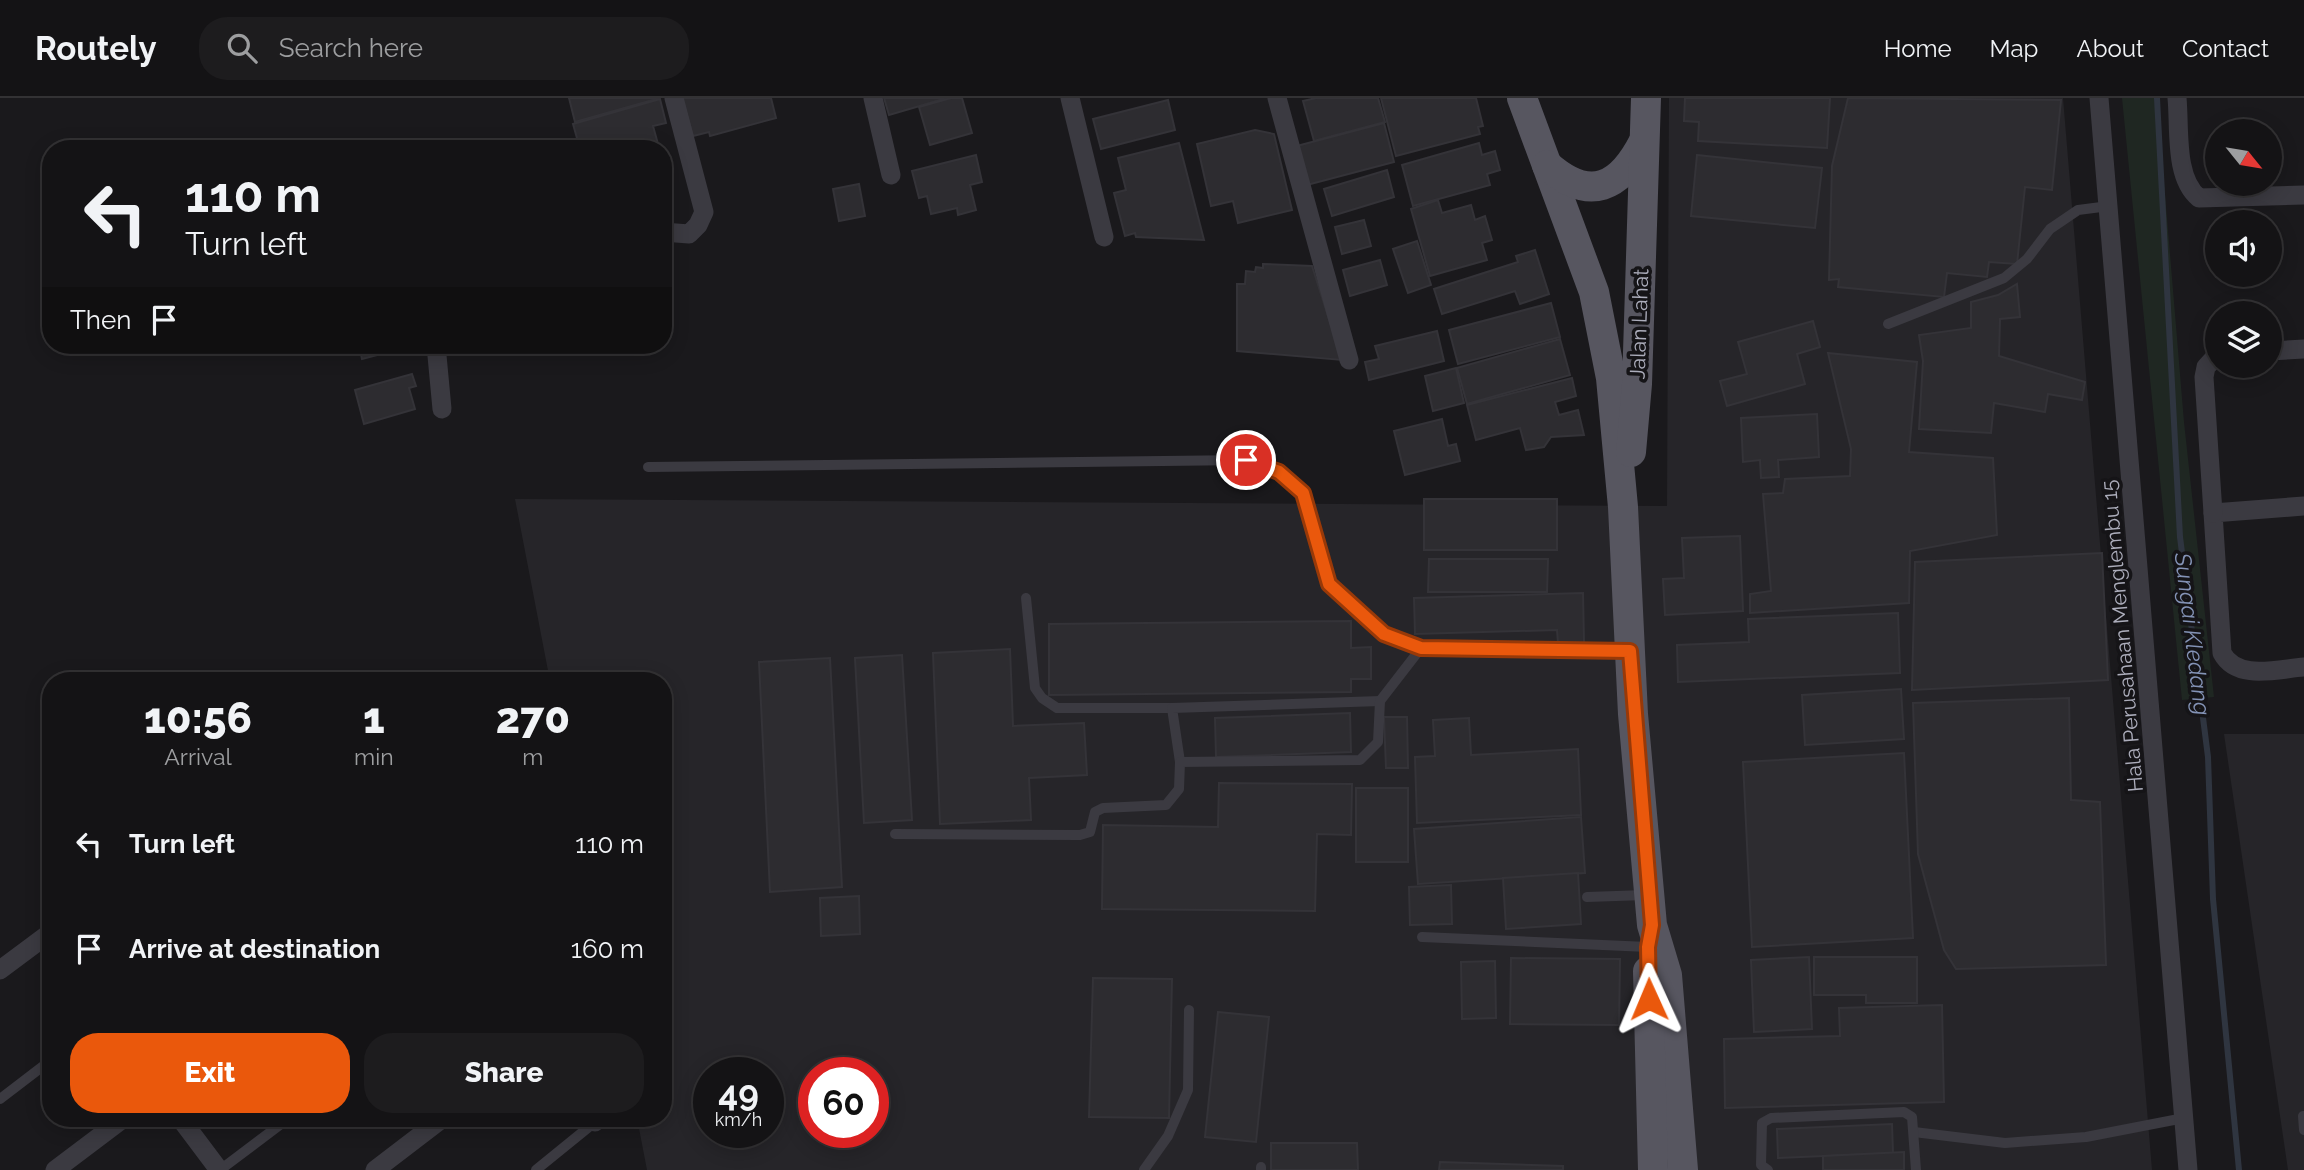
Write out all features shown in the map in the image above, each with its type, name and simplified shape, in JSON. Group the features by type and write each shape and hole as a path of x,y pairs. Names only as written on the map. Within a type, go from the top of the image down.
{"main road":[{"name":"Jalan Lahat","path":"1522,98 1594,292 1611,378 1623,507 1630,651 1649,895 1653,1170"},
{"name":"Jalan Lahat","path":"1623,507 1637,384 1646,98"},
{"path":"1547,165 1564,180 1583,187 1597,187 1616,180 1633,163 1645,140"},
{"name":"Jalan Lahat","path":"1650,936 1667,975 1683,1170"}],"street":[{"path":"672,233 689,234 704,212 674,98"},
{"path":"873,98 891,175"},
{"path":"1070,98 1104,237"},
{"path":"1278,98 1349,360"},
{"name":"Hala Perusahaan Menglembu 15","path":"2099,98 2188,1170"},
{"path":"2177,98 2184,176 2189,190 2199,198 2212,200 2304,195"},
{"path":"2282,350 2304,349"},
{"path":"437,354 442,409"},
{"path":"2205,372 2222,653 2228,664 2237,670 2304,667"},
{"path":"2213,513 2304,506"},
{"path":"0,970 42,939"},
{"path":"66,1167 113,1127"},
{"path":"187,1127 220,1170"},
{"path":"375,1170 431,1127"}],"lane":[{"path":"1888,324 2004,278 2027,259 2050,229 2068,216 2078,210 2110,206"},
{"path":"648,467 1246,460 1279,472 1303,493 1329,584 1384,634 1421,648 1630,651"},
{"path":"1026,598 1035,688 1042,698 1057,708 1172,708 1380,701"},
{"path":"1181,762 1360,760 1378,741 1380,701 1421,648"},
{"path":"895,834 1080,835 1090,832 1095,812 1103,808 1166,805 1180,789 1181,762 1172,708"},
{"path":"1587,897 1649,895"},
{"path":"1422,937 1650,936"},
{"path":"1144,1170 1168,1136 1188,1090 1189,1010"},
{"path":"0,1098 42,1067"},
{"path":"1768,1170 1761,1165 1762,1123 1771,1118 1904,1112 1912,1117 1916,1168 1904,1167"},
{"path":"2303,1116 2304,1129"},
{"path":"1914,1132 2005,1143 2086,1136 2184,1118"},
{"path":"220,1170 277,1127"},
{"path":"536,1170 587,1127"}],"shaded area":[{"path":"1669,98 2063,98 2152,1170 647,1170 639,1127 672,1127 672,672 548,672 515,499 1667,506"},
{"path":"2122,98 2157,98 2184,422 2214,697 2182,700"},
{"path":"2224,734 2304,734 2304,1170 2288,1170"}],"building":[{"path":"569,98 660,98 575,122"},
{"path":"682,98 771,98 776,118 710,136 709,132 693,136"},
{"path":"884,98 947,98 889,115"},
{"path":"951,98 962,98 972,133 930,145 919,107"},
{"path":"1316,98 1378,98 1385,122 1314,141 1303,101"},
{"path":"1381,98 1476,98 1483,126 1478,127 1480,134 1396,156"},
{"path":"1685,98 1830,98 1827,148 1698,141 1699,122 1684,121"},
{"path":"1848,98 2061,100 2052,190 2025,187 2017,264 1989,262 1987,277 1947,273 1944,297 1838,287 1839,279 1829,280 1832,166"},
{"path":"660,99 666,123 653,126 657,140 577,140 573,124"},
{"path":"1168,100 1175,130 1101,149 1093,119"},
{"path":"1384,123 1394,162 1303,186 1293,147"},
{"path":"1255,130 1274,134 1292,210 1238,223 1233,201 1211,206 1197,144"},
{"path":"1179,143 1204,240 1136,237 1135,233 1125,236 1114,193 1126,190 1118,158"},
{"path":"1479,143 1482,155 1495,151 1500,170 1487,174 1490,185 1413,206 1402,165"},
{"path":"976,155 982,182 970,185 976,210 958,215 957,208 931,214 927,196 919,198 912,171"},
{"path":"1697,155 1822,168 1815,228 1691,216"},
{"path":"1387,170 1394,197 1332,216 1324,189"},
{"path":"859,184 865,216 839,221 833,189"},
{"path":"1438,200 1442,213 1471,205 1475,220 1485,216 1492,240 1482,243 1487,260 1430,276 1411,209"},
{"path":"1364,220 1371,246 1342,254 1335,227"},
{"path":"1417,241 1431,285 1408,293 1393,249"},
{"path":"1535,250 1549,294 1520,304 1515,291 1442,314 1434,289 1518,262 1516,256"},
{"path":"1380,260 1387,285 1350,296 1343,270"},
{"path":"1263,264 1312,266 1342,360 1237,351 1237,284 1245,284 1246,271 1255,272 1256,267 1263,268"},
{"path":"2017,284 2020,317 2000,319 1999,356 2085,382 2082,400 2048,394 2045,412 1994,403 1991,433 1919,429 1923,361 1919,335 1971,328 1971,302 1998,295"},
{"path":"1551,303 1560,337 1458,364 1449,330"},
{"path":"1813,321 1820,347 1797,354 1805,384 1727,406 1720,381 1747,374 1738,342"},
{"path":"1437,331 1444,361 1369,380 1365,362 1379,359 1375,346"},
{"path":"1560,339 1570,375 1467,404 1457,368"},
{"path":"1828,353 1917,362 1909,452 1993,458 1997,535 1910,551 1909,603 1750,613 1750,594 1771,591 1763,494 1783,493 1785,479 1850,476 1851,449"},
{"path":"361,354 381,354 362,359"},
{"path":"1456,368 1464,403 1433,411 1425,376"},
{"path":"412,374 416,386 409,388 415,409 364,424 355,390"},
{"path":"1572,378 1576,396 1555,402 1559,415 1578,410 1584,435 1551,437 1544,447 1526,450 1520,428 1476,440 1467,405"},
{"path":"1817,414 1819,457 1778,460 1779,477 1761,478 1760,460 1743,462 1741,418"},
{"path":"1442,419 1448,446 1456,444 1460,461 1405,475 1394,431"},
{"path":"1424,499 1557,499 1557,550 1424,550"},
{"path":"1740,536 1743,611 1665,615 1663,579 1684,578 1682,538"},
{"path":"2102,553 2108,680 1912,690 1915,562"},
{"path":"1429,559 1548,559 1547,592 1428,592"},
{"path":"1583,593 1584,643 1558,643 1557,630 1415,634 1414,598"},
{"path":"1898,613 1900,673 1678,682 1677,645 1749,642 1748,619"},
{"path":"1351,621 1351,648 1371,647 1371,679 1351,679 1351,692 1049,695 1049,624"},
{"path":"1010,649 1013,726 1084,723 1087,775 1029,778 1031,820 940,824 933,653"},
{"path":"902,655 912,820 864,823 855,658"},
{"path":"830,658 842,887 770,892 759,662"},
{"path":"1901,689 1904,739 1805,745 1802,695"},
{"path":"2069,698 2071,800 2100,802 2106,965 1956,969 1944,950 1918,854 1913,703"},
{"path":"1350,713 1351,752 1216,757 1215,718"},
{"path":"1384,717 1407,717 1408,768 1386,768"},
{"path":"1469,718 1471,755 1578,749 1581,815 1417,823 1415,757 1435,756 1433,720"},
{"path":"1904,753 1913,938 1752,947 1743,762"},
{"path":"1219,783 1352,784 1351,835 1317,834 1315,911 1102,909 1103,825 1218,827"},
{"path":"1356,788 1408,788 1408,862 1356,862"},
{"path":"1581,817 1585,873 1418,884 1414,829"},
{"path":"1578,873 1581,924 1506,929 1503,878"},
{"path":"1451,885 1452,924 1410,925 1409,887"},
{"path":"859,896 860,934 821,936 820,898"},
{"path":"1809,957 1812,1029 1754,1032 1751,960"},
{"path":"1814,957 1917,957 1917,1003 1866,1003 1866,995 1814,995"},
{"path":"1511,958 1620,959 1619,1025 1510,1024"},
{"path":"1495,961 1496,1018 1462,1019 1461,962"},
{"path":"1093,978 1172,979 1169,1118 1089,1117"},
{"path":"1942,1005 1944,1102 1725,1108 1724,1039 1840,1036 1839,1008"},
{"path":"1218,1012 1269,1017 1256,1142 1205,1137"},
{"path":"1892,1124 1893,1153 1778,1158 1777,1129"},
{"path":"1271,1143 1357,1143 1358,1170 1271,1170"},
{"path":"1904,1152 1904,1170 1823,1170 1823,1156"},
{"path":"1440,1162 1563,1166 1563,1170 1439,1170"}],"waterway":[{"name":"Sungai Kledang","path":"2157,98 2180,537 2208,757 2213,899 2239,1170"}],"route":[{"path":"1246,460 1279,472 1303,493 1329,584 1384,634 1421,648 1630,651 1652,925 1648,947 1649,999"}]}
